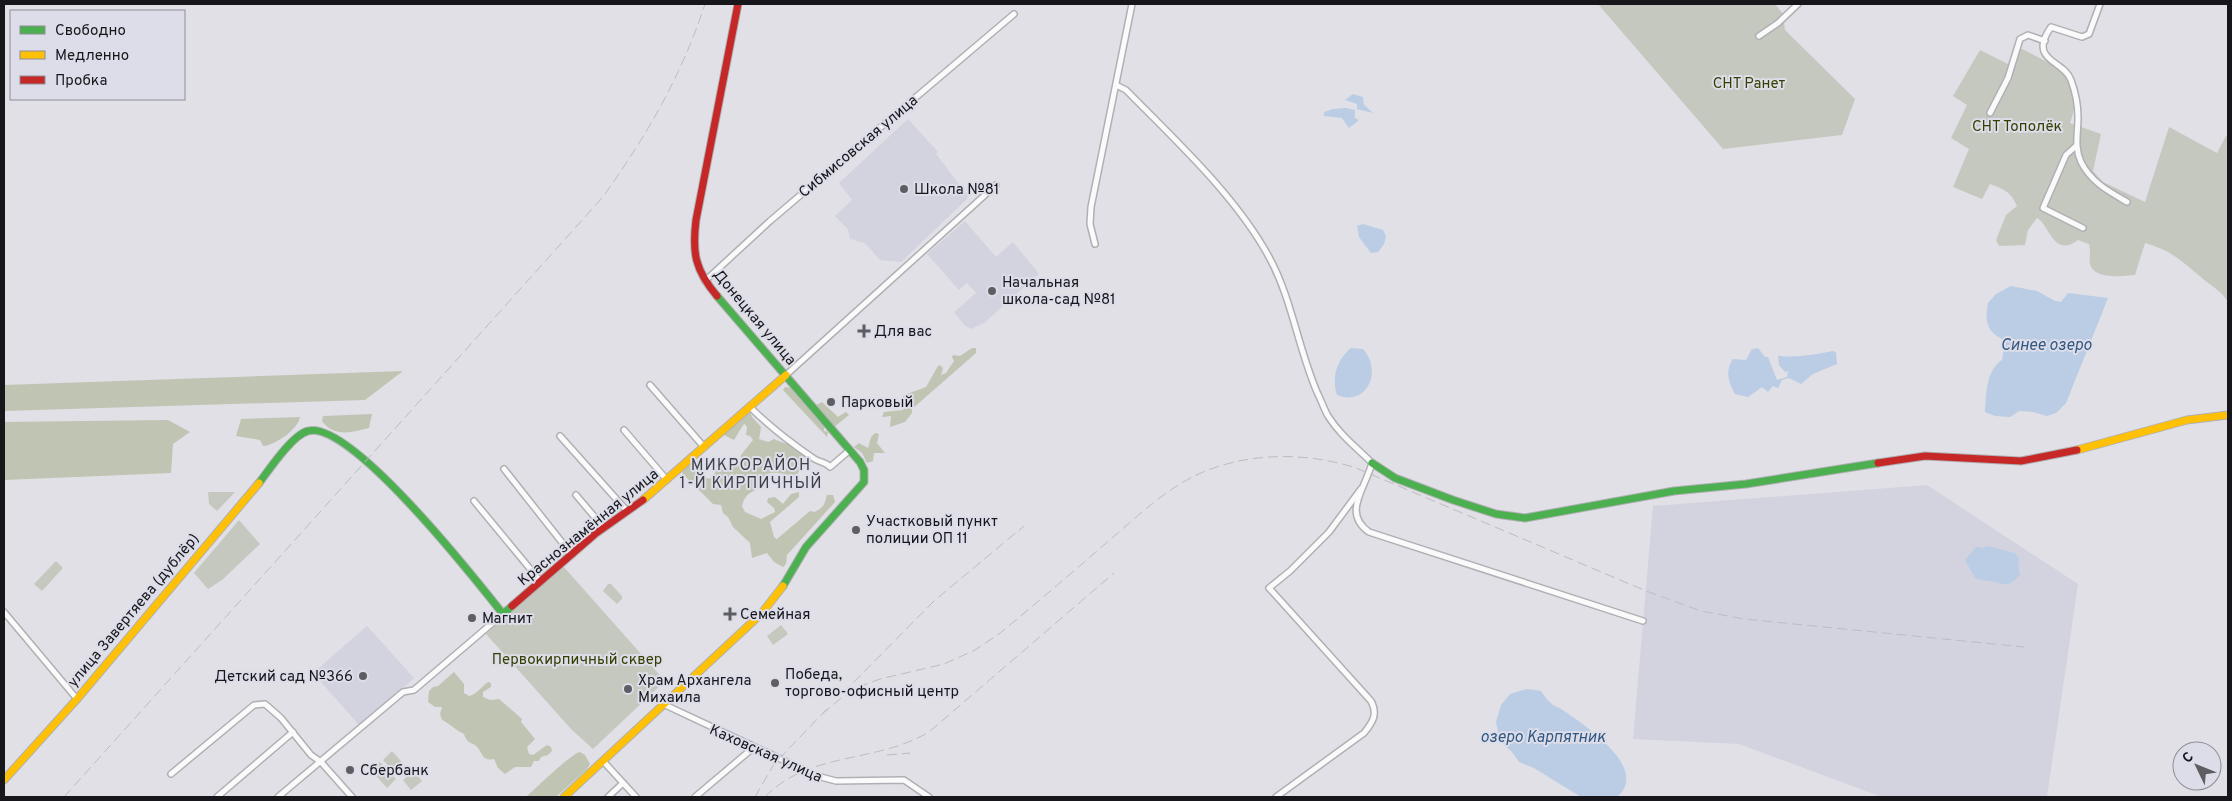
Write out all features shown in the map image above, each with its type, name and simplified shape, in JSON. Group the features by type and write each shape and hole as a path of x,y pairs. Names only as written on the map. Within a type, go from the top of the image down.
{"street":[{"name":"Донецкая улица","path":"663,704 769,605 806,547 860,488 865,476 862,466 850,450 705,281 696,263 694,252 696,220 738,4"},
{"path":"1095,244 1090,224 1091,207 1132,4"},
{"path":"1758,36 1790,13 1798,4"},
{"path":"2100,4 2092,31 2086,36 2082,37 2054,27 2050,30 2044,46 2046,56 2071,79 2078,117 2076,146 2081,162 2095,181 2127,202"},
{"name":"Сибмисовская улица","path":"705,281 770,221 1014,14"},
{"path":"1990,113 2008,78 2020,39 2028,35 2045,41"},
{"path":"1116,85 1126,90 1176,141 1254,231 1282,286 1303,354 1327,414 1341,434 1372,463 1394,478 1496,514 1525,518 1674,492 1746,484 1925,456 2021,461 2124,439 2187,420 2228,415"},
{"path":"2076,146 2066,155 2043,208 2083,228"},
{"name":"Краснознамённая улица","path":"278,797 403,692 414,690 604,528 667,480 996,185"},
{"path":"650,385 704,447"},
{"path":"750,407 773,431 794,442 814,459 825,462 830,467 850,450"},
{"name":"улица Завертяева (дублёр)","path":"4,780 77,699 282,455 305,432 318,430 349,447 424,519 503,614"},
{"path":"624,430 667,480"},
{"path":"560,436 627,511"},
{"path":"1372,463 1356,507 1356,519 1369,532 1643,622"},
{"path":"504,469 572,555"},
{"path":"1276,797 1364,733 1372,723 1375,714 1371,701 1269,588 1329,532 1363,486"},
{"path":"576,495 604,528"},
{"path":"474,502 541,582"},
{"path":"4,612 77,699"},
{"path":"171,774 254,706 259,704 269,706 311,755 321,762 352,797"},
{"path":"564,797 663,704"},
{"name":"Каховская улица","path":"663,704 753,748 828,780 904,780 929,797"},
{"path":"217,797 293,732"},
{"path":"695,797 753,748"},
{"path":"603,760 636,797"},
{"path":"608,797 623,783"},
{"path":"341,797 347,792"}],"shaded area":[{"name":"Школа №81","path":"908,119 938,152 936,154 968,196 901,262 880,260 865,243 850,239 848,229 835,216 852,200 839,183"},
{"path":"965,221 996,257 1013,242 1039,274 984,323 971,329 965,326 954,312 976,293 967,283 959,290 927,254"},
{"path":"1927,485 2078,584 2047,797 1882,797 1739,744 1633,739 1653,506"},
{"name":"Детский сад №366","path":"367,626 414,678 360,726 313,673"}],"green space":[{"name":"СНТ Ранет","path":"1598,4 1775,4 1783,14 1785,30 1855,99 1842,135 1723,149"},
{"name":"СНТ Тополёк","path":"2020,48 2055,68 2071,84 2074,95 2074,108 2070,123 2101,134 2093,171 2103,182 2145,202 2169,127 2217,153 2226,136 2228,137 2228,302 2220,292 2176,257 2163,249 2145,243 2135,275 2117,276 2103,275 2093,269 2090,264 2089,244 2078,240 2070,245 2058,243 2037,218 2028,230 2025,245 1999,246 1996,240 2006,215 2017,206 2012,197 2006,192 1990,184 1982,199 1953,187 1969,149 1951,138 1967,105 1953,96 1980,50 2014,67"},
{"path":"972,348 976,348 976,353 912,409 912,413 905,422 890,427 891,416 882,417 884,412 903,410 905,407 901,401 904,395 926,387 938,366 940,365 943,368 941,375 946,373 954,361 953,355 960,356"},
{"path":"403,371 365,400 4,411 4,385"},
{"path":"785,387 791,388 824,427 824,431 828,432 827,437 783,390"},
{"path":"822,402 838,417 846,412 849,415 834,427 816,405"},
{"path":"750,411 752,417 761,427 759,439 768,442 774,439 791,445 805,457 802,461 792,459 800,469 796,477 776,473 765,475 760,486 745,498 742,506 745,512 761,519 775,512 774,508 767,502 768,498 775,497 783,504 791,494 799,492 799,497 770,522 774,537 777,539 810,511 815,512 821,508 825,503 827,495 833,495 835,502 787,555 786,564 783,567 774,562 767,553 752,558 750,543 733,527 728,517 723,513 721,505 713,504 682,473 685,468 694,463 700,475 705,478 712,478 717,469 739,465 741,455 753,440 750,436 746,435 747,427 745,424 743,425 734,440 724,435"},
{"path":"372,414 369,428 350,432 332,430 322,421 323,416"},
{"path":"300,417 291,431 280,440 268,445 263,446 260,440 236,436 241,419"},
{"path":"168,420 190,432 173,444 171,473 4,480 4,422"},
{"path":"875,433 879,434 877,443 885,453 874,453 873,461 867,463 862,453 854,447 859,443 868,448 871,437"},
{"path":"208,492 235,492 217,511 209,504"},
{"path":"239,520 260,544 222,580 208,589 194,573"},
{"path":"56,561 63,568 42,591 34,584"},
{"name":"Первокирпичный сквер","path":"563,566 665,681 593,749 571,729 486,634"},
{"path":"608,584 611,584 622,596 622,599 617,604 603,591"},
{"path":"781,625 788,634 773,645 767,636"},
{"path":"454,672 464,684 464,693 469,696 477,692 488,682 491,683 491,687 483,692 483,697 490,700 499,699 522,719 521,722 535,739 527,747 529,754 533,755 547,745 551,747 552,751 548,755 541,757 539,761 534,761 531,767 515,767 505,774 498,768 494,759 485,758 476,746 467,740 464,734 442,720 440,714 442,707 435,707 428,702 429,691"},
{"path":"392,751 408,769 399,777 383,760"},
{"path":"580,752 585,755 590,764 556,797 526,797 562,765"},
{"path":"380,762 396,779 387,788 371,770"},
{"path":"414,771 422,781 411,790 403,780"}],"water":[{"path":"1353,94 1363,97 1364,105 1373,113 1357,109 1357,104 1345,100"},
{"path":"1346,108 1355,110 1355,118 1359,120 1349,128 1342,118 1324,116 1324,112"},
{"path":"1363,224 1383,230 1386,236 1384,244 1378,252 1371,253 1359,237 1357,226"},
{"name":"Синее озеро","path":"2011,286 2037,291 2055,301 2061,302 2068,293 2108,298 2066,403 2056,413 2047,416 2019,411 2010,417 1995,416 1985,412 1990,376 1997,364 2002,360 2004,348 2002,339 1993,333 1988,325 1988,303 1996,294"},
{"path":"1351,348 1363,349 1372,367 1369,385 1364,392 1357,396 1348,397 1337,395 1335,375 1339,363"},
{"path":"1758,348 1765,357 1768,357 1777,380 1787,377 1788,371 1785,372 1779,365 1778,355 1812,355 1832,351 1836,352 1837,364 1813,374 1801,384 1789,378 1782,380 1778,388 1773,386 1768,392 1762,387 1748,397 1735,394 1728,376 1733,359 1746,360 1752,349"},
{"path":"1988,546 2015,553 2019,559 2020,575 2011,583 2003,584 1975,578 1965,560 1976,547 1983,548"},
{"name":"озеро Карпятник","path":"1527,689 1541,691 1552,704 1597,736 1620,760 1626,773 1625,786 1617,797 1581,797 1534,768 1519,762 1512,752 1500,741 1496,722 1501,705 1510,694"}],"railway":[{"path":"64,797 602,198 648,129 661,105 685,56 705,4"},
{"path":"822,714 840,699 861,686 880,679 944,664 975,650 999,634 1154,502 1177,486 1219,466 1258,458 1298,457 1318,459 1356,468 1646,591 1701,611 1744,619 2024,647"},
{"path":"843,693 934,601 1024,526"},
{"path":"765,797 782,782 802,772 822,765 887,749 929,732 1114,573"},
{"path":"755,797 774,764 827,709"},
{"path":"887,755 910,753"}],"traffic: fast":[{"path":"717,296 860,462 864,470 864,482 806,547 783,586"},
{"path":"259,483 295,439 308,431 327,434 352,450 411,505 441,538 503,614 512,606"},
{"path":"1372,463 1395,478 1453,500 1496,514 1525,518 1674,491 1746,484 1878,463"}],"traffic: slow":[{"path":"643,500 786,375"},
{"path":"2077,450 2187,420 2228,415"},
{"path":"4,780 77,699 259,483"},
{"path":"564,797 761,614 783,586"}],"traffic: jam":[{"path":"717,296 700,269 694,242 696,220 738,4"},
{"path":"1878,463 1925,456 2021,461 2077,450"},
{"path":"512,606 595,534 643,500"}],"place":[{"name":"Школа №81","path":"904,189"},
{"name":"Начальная школа-сад №81","path":"992,291"},
{"name":"Для вас","path":"864,331"},
{"name":"Парковый","path":"831,402"},
{"name":"Участковый пункт полиции ОП 11","path":"856,530"},
{"name":"Семейная","path":"730,614"},
{"name":"Магнит","path":"472,618"},
{"name":"Детский сад №366","path":"363,676"},
{"name":"Победа, торгово-офисный центр","path":"775,683"},
{"name":"Храм Архангела Михаила","path":"628,689"},
{"name":"Сбербанк","path":"350,770"}],"district":[{"name":"МИКРОРАЙОН 1-Й КИРПИЧНЫЙ","path":"751,473"}]}
